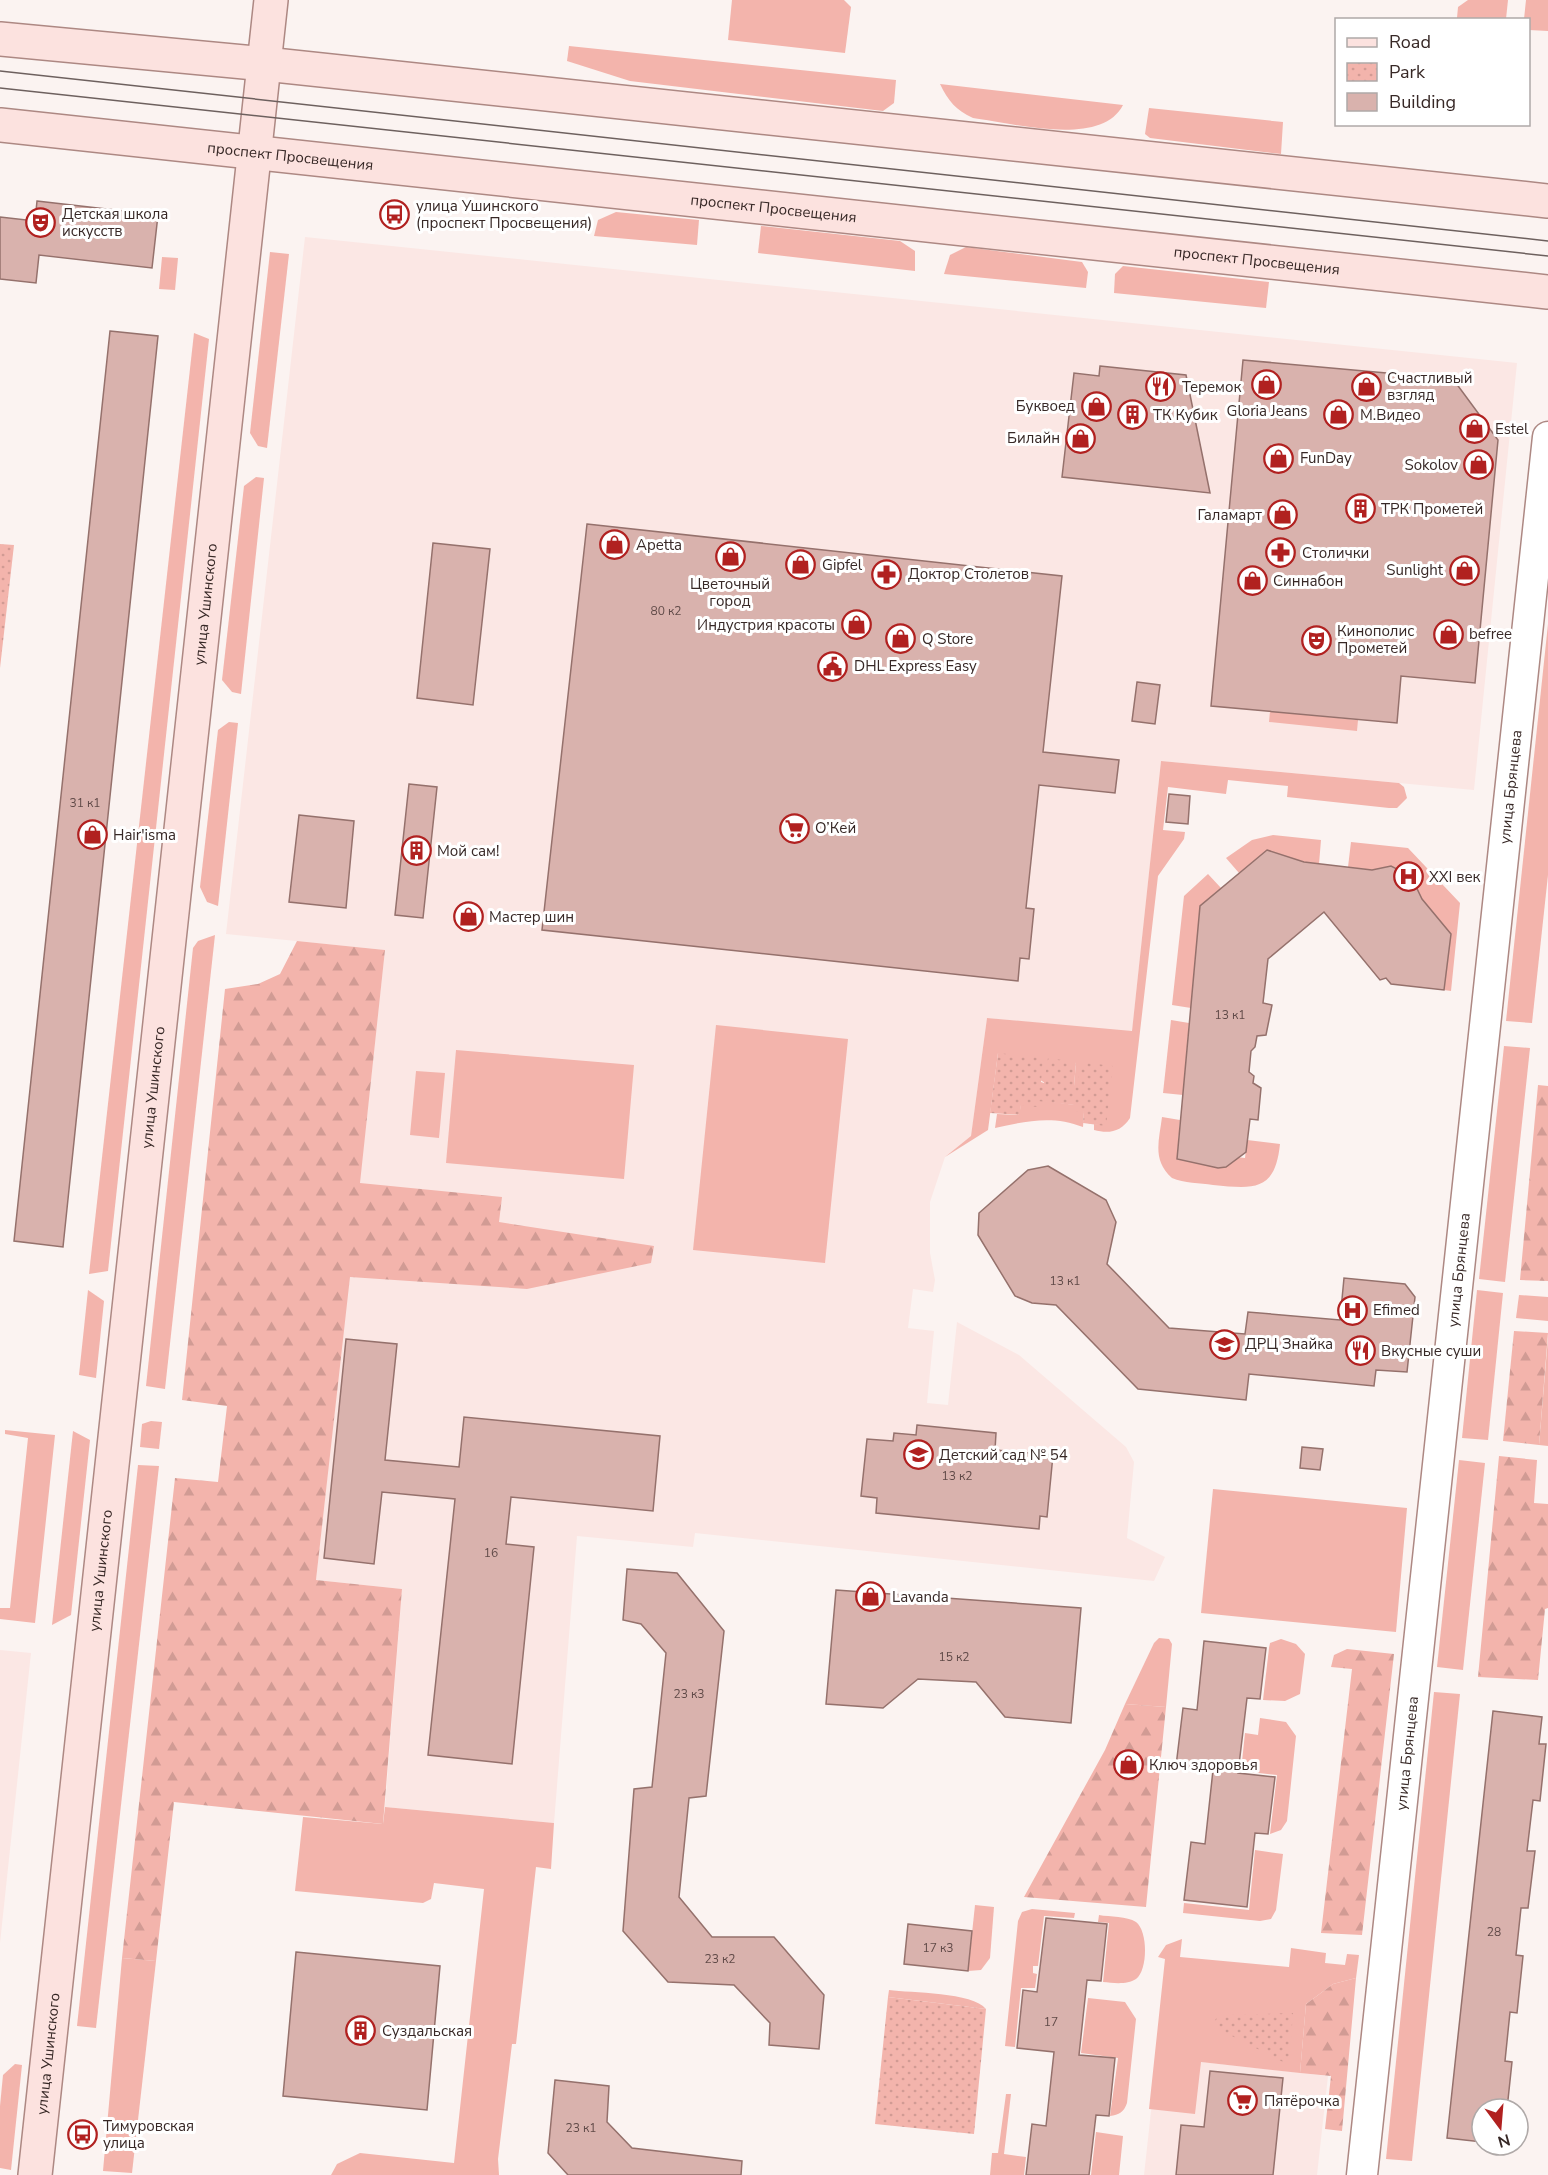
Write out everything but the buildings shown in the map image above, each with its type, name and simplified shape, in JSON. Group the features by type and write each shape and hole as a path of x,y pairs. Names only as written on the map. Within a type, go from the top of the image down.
{"main road":[{"name":"улица Ушинского","path":"35,2175 271,0"},
{"path":"0,39 265,64 1548,201"},
{"name":"проспект Просвещения","path":"0,125 1548,292"}],"street":[{"name":"улица Брянцева","path":"1362,2175 1548,437"}],"shaded area":[{"path":"305,237 1517,363 1474,790 1161,761 1132,1032 987,1018 971,1137 945,1157 930,1202 930,1253 935,1280 933,1292 913,1289 908,1328 934,1331 927,1403 948,1405 957,1322 1019,1355 1126,1447 1134,1462 1127,1538 1165,1557 1154,1581 695,1533 693,1547 577,1536 554,1823 385,1807 402,1589 316,1580 385,950 226,934"},
{"path":"0,1650 31,1653 0,1943"},
{"path":"1157,2057 1328,2076 1317,2175 1144,2175"}],"green space":[{"path":"732,0 844,0 851,7 845,53 728,40"},
{"path":"1468,0 1508,0 1506,18 1457,18 1458,7"},
{"path":"1526,0 1548,0 1548,31 1530,30 1530,18 1524,18"},
{"path":"569,46 896,80 894,103 883,111 630,81 567,61"},
{"path":"940,84 1123,105 1112,118 1096,126 1055,130 973,118 953,104"},
{"path":"1149,108 1283,122 1281,154 1150,138 1145,134"},
{"path":"616,212 699,220 697,245 594,236 598,220"},
{"path":"761,226 900,241 915,251 915,271 758,253"},
{"path":"966,247 1082,262 1088,272 1086,288 944,274 950,255"},
{"path":"270,252 289,254 267,448 258,446 250,433"},
{"path":"162,257 178,258 175,290 159,289"},
{"path":"1123,266 1269,282 1266,308 1114,293 1115,274"},
{"path":"194,333 209,339 108,1271 89,1274"},
{"path":"256,477 264,478 241,694 232,692 222,680 244,486"},
{"path":"0,544 14,545 0,668"},
{"path":"1548,624 1548,875 1532,1023 1506,1021"},
{"path":"1270,711 1358,720 1357,731 1269,722"},
{"path":"229,722 238,723 218,906 207,902 200,887 218,730"},
{"path":"1161,761 1399,783 1404,787 1407,798 1397,808 1389,808 1287,797 1288,786 1228,780 1226,794 1168,787 1163,830 1185,832 1184,839 1158,876 1130,1118 1114,1131 1094,1130 1094,1124 1106,1125 1078,1086 1074,1086 1076,1062 1045,1083 998,1053 988,1130 945,1157 971,1136 987,1018 1132,1031"},
{"path":"1273,835 1321,840 1319,864 1304,862 1267,850 1239,873 1226,858 1252,840"},
{"path":"1351,842 1408,848 1460,903 1451,991 1444,990 1451,934 1422,899 1411,876 1404,871 1391,866 1372,870 1348,867"},
{"path":"1208,874 1221,888 1200,906 1191,1008 1172,1005 1184,896"},
{"path":"215,935 165,1389 146,1386 193,948 198,941"},
{"path":"297,941 385,950 360,1183 502,1197 499,1222 654,1246 651,1263 527,1289 350,1277 316,1580 402,1589 383,1824 174,1802 156,1961 122,1958 175,1478 218,1482 227,1406 182,1400 225,989 258,984 280,974"},
{"path":"1171,1020 1189,1023 1183,1095 1163,1093"},
{"path":"716,1025 848,1039 825,1263 693,1250"},
{"path":"1504,1046 1530,1048 1505,1282 1479,1279"},
{"path":"456,1050 634,1065 624,1179 446,1163"},
{"path":"998,1053 1043,1058 1041,1082 1044,1083 1048,1058 1076,1062 1074,1086 1078,1086 1080,1062 1113,1066 1106,1126 1083,1123 1084,1112 1074,1111 1074,1105 1038,1101 1037,1107 1021,1105 1020,1115 990,1113"},
{"path":"416,1071 445,1073 439,1138 410,1135"},
{"path":"1538,1085 1548,1086 1548,1281 1520,1280"},
{"path":"1038,1100 1075,1105 1084,1112 1083,1127 1050,1120 1029,1121 995,1128 997,1114 1019,1115 1021,1105"},
{"path":"1162,1117 1180,1120 1177,1159 1226,1167 1236,1157 1245,1158 1247,1140 1280,1144 1273,1171 1260,1184 1240,1187 1187,1182 1172,1178 1159,1157"},
{"path":"88,1290 104,1301 96,1378 79,1375"},
{"path":"1477,1290 1503,1293 1488,1440 1462,1438"},
{"path":"1519,1295 1548,1297 1548,1321 1516,1318"},
{"path":"1514,1331 1548,1333 1539,1445 1503,1441"},
{"path":"1548,1338 1548,1446 1539,1445"},
{"path":"151,1421 162,1422 159,1449 140,1447 142,1424"},
{"path":"5,1430 55,1435 35,1623 0,1619 0,1608 10,1608 28,1438 5,1434"},
{"path":"73,1431 90,1440 71,1615 52,1625"},
{"path":"1499,1456 1537,1460 1534,1503 1548,1504 1548,1608 1545,1609 1538,1680 1478,1677"},
{"path":"1459,1460 1485,1463 1463,1670 1437,1667"},
{"path":"138,1465 159,1466 96,2028 77,2026"},
{"path":"1213,1489 1407,1508 1396,1632 1201,1613"},
{"path":"1159,1638 1169,1639 1172,1644 1166,1707 1125,1704 1154,1643"},
{"path":"1281,1639 1296,1644 1305,1654 1300,1694 1285,1701 1263,1700 1270,1643"},
{"path":"1347,1649 1394,1654 1362,1935 1321,1933 1352,1669 1331,1667 1334,1655"},
{"path":"1434,1692 1460,1694 1412,2161 1386,2159"},
{"path":"1125,1704 1166,1707 1146,1907 1024,1897 1105,1750"},
{"path":"1260,1718 1286,1722 1296,1736 1287,1821 1281,1830 1270,1834 1277,1775 1241,1771 1245,1733 1258,1735"},
{"path":"385,1807 554,1823 551,1869 536,1867 516,2044 512,2044 498,2159 499,2175 331,2175 337,2164 360,2153 454,2163 484,1889 434,1883 431,1899 423,1903 295,1891 303,1817 383,1824"},
{"path":"1255,1850 1283,1854 1276,1910 1271,1919 1260,1921 1183,1913 1184,1903 1249,1910"},
{"path":"975,1905 994,1907 990,1958 981,1970 968,1971"},
{"path":"1032,1909 1075,1913 1074,1918 1044,1916 1038,1966 1033,1966 1033,1973 1037,1974 1035,1988 1021,1988 1015,2047 1005,2046 1018,1921 1022,1912"},
{"path":"1099,1915 1128,1919 1136,1922 1140,1927 1145,1950 1143,1968 1136,1979 1124,1983 1103,1982 1109,1923 1098,1922"},
{"path":"1182,1939 1180,1957 1289,1967 1291,1948 1326,1953 1325,1963 1345,1965 1347,1954 1359,1955 1356,1978 1333,1984 1306,2004 1300,2073 1201,2062 1195,2114 1149,2109 1165,1959 1158,1957 1166,1945"},
{"path":"122,1958 156,1961 132,2173 103,2171"},
{"path":"1356,1978 1342,2131 1325,2129 1331,2076 1300,2073 1306,2004 1333,1984"},
{"path":"889,1990 955,1996 979,2003 986,2009 888,1997"},
{"path":"888,1997 986,2009 974,2134 875,2124"},
{"path":"1088,1998 1125,2002 1136,2019 1127,2103 1123,2111 1113,2116 1110,2116 1118,2058 1081,2053"},
{"path":"1293,2013 1289,2065 1224,2032 1214,2022 1217,2017 1228,2015"},
{"path":"15,2064 22,2065 11,2170 0,2168 0,2106 3,2075"},
{"path":"1006,2094 1011,2094 1004,2154 1026,2157 1024,2175 990,2175 992,2153 998,2153"},
{"path":"1096,2132 1123,2136 1119,2175 1091,2175"}],"tram line":[{"path":"0,71 1548,241"},
{"path":"0,88 1548,256"}],"place":[{"name":"улица Ушинского (проспект Просвещения)","path":"395,215"},
{"name":"Детская школа искусств","path":"41,223"},
{"name":"Gloria Jeans","path":"1267,384"},
{"name":"Теремок","path":"1161,387"},
{"name":"Счастливый взгляд","path":"1366,387"},
{"name":"Буквоед","path":"1096,406"},
{"name":"ТК Кубик","path":"1132,415"},
{"name":"М.Видео","path":"1339,415"},
{"name":"Estel","path":"1474,429"},
{"name":"Билайн","path":"1081,438"},
{"name":"FunDay","path":"1279,458"},
{"name":"Sokolov","path":"1479,465"},
{"name":"ТРК Прометей","path":"1360,509"},
{"name":"Галамарт","path":"1283,515"},
{"name":"Apetta","path":"615,545"},
{"name":"Столички","path":"1281,553"},
{"name":"Цветочный город","path":"730,557"},
{"name":"Gipfel","path":"801,565"},
{"name":"Sunlight","path":"1464,570"},
{"name":"Доктор Столетов","path":"887,574"},
{"name":"Синнабон","path":"1252,581"},
{"name":"Индустрия красоты","path":"856,625"},
{"name":"befree","path":"1448,634"},
{"name":"Q Store","path":"901,639"},
{"name":"Кинополис Прометей","path":"1316,640"},
{"name":"DHL Express Easy","path":"833,666"},
{"name":"О’Кей","path":"794,828"},
{"name":"Hair'isma","path":"92,835"},
{"name":"Мой сам!","path":"416,851"},
{"name":"XXI век","path":"1408,877"},
{"name":"Мастер шин","path":"468,917"},
{"name":"Efimed","path":"1352,1310"},
{"name":"ДРЦ Знайка","path":"1224,1344"},
{"name":"Вкусные суши","path":"1360,1351"},
{"name":"Детский сад № 54","path":"918,1455"},
{"name":"Lavanda","path":"871,1597"},
{"name":"Ключ здоровья","path":"1128,1765"},
{"name":"Суздальская","path":"361,2031"},
{"name":"Пятёрочка","path":"1243,2101"},
{"name":"Тимуровская улица","path":"82,2135"}]}
